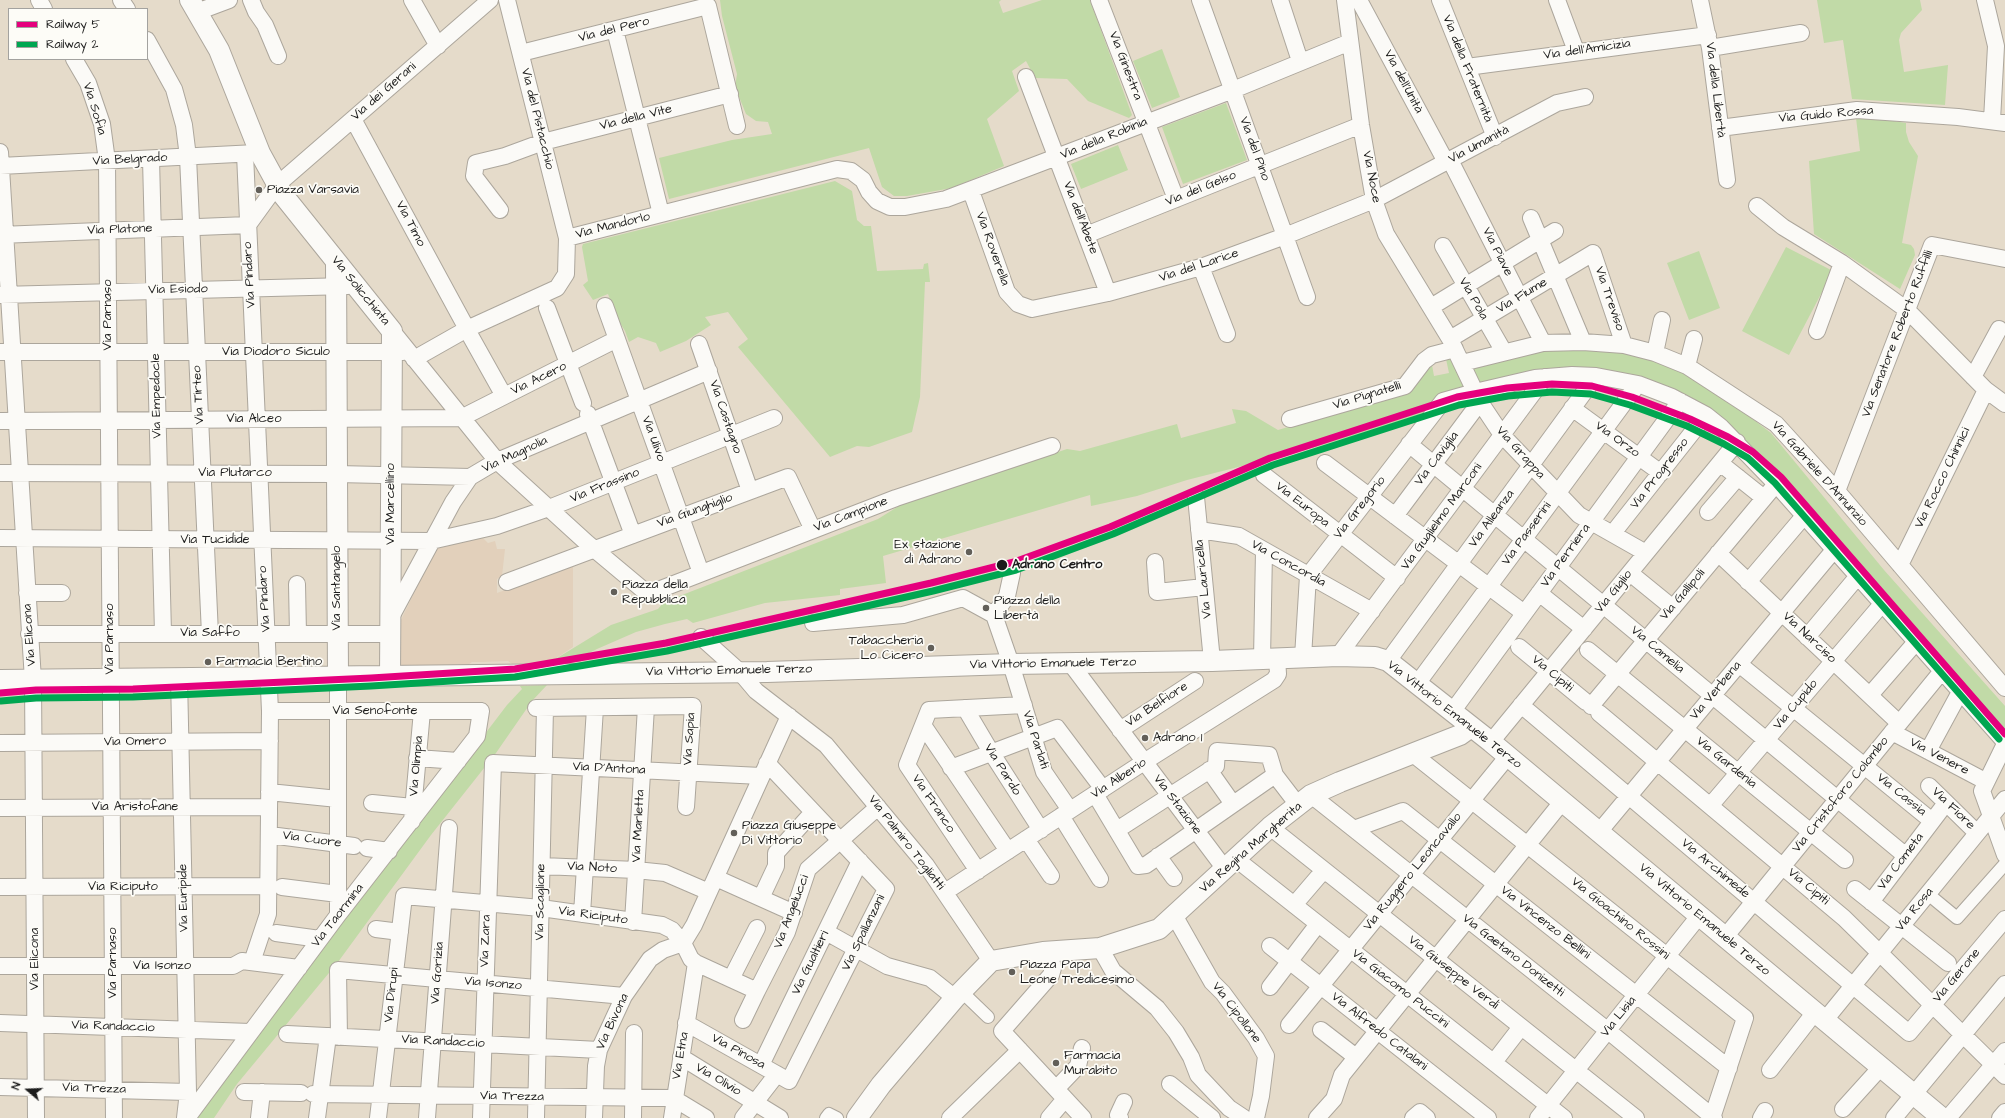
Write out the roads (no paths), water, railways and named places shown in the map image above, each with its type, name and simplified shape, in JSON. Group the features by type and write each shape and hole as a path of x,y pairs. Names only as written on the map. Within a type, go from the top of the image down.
{"street":[{"path":"194,6 229,0"},
{"path":"252,0 256,12 265,25 278,56"},
{"path":"412,0 438,46"},
{"name":"Via dei Gerani","path":"245,228 277,185 490,0"},
{"name":"Via del Pistacchio","path":"507,0 566,238"},
{"name":"Via Ginestra","path":"1099,0 1176,199"},
{"name":"Via del Pino","path":"1200,0 1307,298"},
{"path":"1280,0 1300,61"},
{"name":"Via della Fraternità","path":"1440,0 1495,137"},
{"path":"1557,0 1576,51"},
{"name":"Via della Libertà","path":"1700,0 1709,41 1726,180"},
{"path":"1985,0 2000,47 1999,122"},
{"name":"Via Noce","path":"1355,3 1350,42 1361,125 1374,200 1386,234 1456,350 1474,391"},
{"name":"Via dell'Unità","path":"1355,3 1448,161"},
{"name":"Via Solicchiata","path":"194,6 220,50 252,153 283,195 392,330"},
{"name":"Via del Pero","path":"521,53 708,6 730,94"},
{"path":"615,30 661,214"},
{"name":"Via dell'Amicizia","path":"1467,67 1576,51 1801,33"},
{"name":"Via Tirteo","path":"148,42 174,89 184,125 188,157 210,634"},
{"name":"Via della Robinia","path":"863,180 869,192 876,201 890,207 905,208 946,199 971,191 1146,122 1233,90 1300,61 1350,42"},
{"name":"Via Sofia","path":"75,60 88,83 102,124 107,161"},
{"name":"Via dell'Abete","path":"1026,77 1108,293"},
{"path":"730,94 737,126"},
{"name":"Via della Vite","path":"500,210 474,176 476,163 505,156 543,142 730,94"},
{"name":"Via Umanità","path":"1374,200 1557,103 1586,97"},
{"name":"Via Guido Rossa","path":"1720,128 1857,110 1881,110 1999,122"},
{"name":"Via Timo","path":"353,119 504,396"},
{"name":"Via del Gelso","path":"1086,235 1361,125"},
{"name":"Via Belgrado","path":"0,162 107,161 252,153"},
{"name":"Via Pindaro","path":"252,153 245,228 251,289 269,678 270,835 276,886 252,962"},
{"name":"Via Empedocle","path":"151,159 163,633"},
{"name":"Via Parnaso","path":"107,161 114,1118"},
{"name":"Via Piave","path":"1448,161 1543,343"},
{"name":"Via Elicona","path":"0,162 8,421 19,473 33,680 36,1118"},
{"name":"Via Mandorlo","path":"405,354 469,333 557,288 566,274 566,238 837,169 851,171 863,180"},
{"name":"Via Roverella","path":"971,191 1008,292 1018,304"},
{"name":"Via del Larice","path":"1018,304 1032,309 1108,293 1201,267 1286,236 1374,200"},
{"path":"1757,206 1784,227 1842,263 1907,310 1986,390 2005,404"},
{"path":"1531,218 1583,342"},
{"name":"Via Platone","path":"2,235 191,227 245,228"},
{"path":"1431,307 1556,231"},
{"name":"Via Senatore Roberto Ruffilli","path":"1836,491 1932,245 2005,259"},
{"name":"Via Pola","path":"1443,246 1504,352"},
{"name":"Via Fiume","path":"1456,350 1485,318 1594,253"},
{"name":"Via Treviso","path":"1594,253 1624,345"},
{"name":"Via Santangelo","path":"336,262 338,799 353,846 338,894 338,915"},
{"path":"1817,331 1842,263"},
{"path":"1201,267 1227,334"},
{"name":"Via Esiodo","path":"4,295 356,286"},
{"name":"Via Ulivo","path":"605,306 701,573"},
{"path":"547,308 633,535"},
{"path":"1655,353 1662,320"},
{"name":"Via Marcellino","path":"390,677 392,418 405,354 392,330"},
{"path":"1973,377 1999,330"},
{"path":"1687,366 1694,339"},
{"name":"Via Acero","path":"460,418 617,340"},
{"name":"Via Gabriele D'Annunzio","path":"1456,350 1504,352 1543,343 1583,342 1624,345 1655,353 1687,366 1776,424 1836,491 2005,688"},
{"name":"Via Castagno","path":"699,344 750,491"},
{"name":"Via Pignatelli","path":"1290,419 1405,386 1424,361 1432,355 1456,350"},
{"name":"Via Diodoro Siculo","path":"6,352 336,352 405,354"},
{"path":"405,354 497,461 548,508 594,546"},
{"name":"Via Magnolia","path":"390,626 431,541 453,502 470,477 587,413 639,400 709,371"},
{"name":"Via Gregorio","path":"1308,576 1443,401 1474,391 1545,377 1596,376 1638,384 1680,401 1706,415 1738,442 1942,671 2005,746"},
{"name":"Via Alleanza","path":"1388,661 1596,376"},
{"name":"Via Guglielmo Marconi","path":"1338,656 1545,377"},
{"name":"Via Passerini","path":"1417,684 1638,384"},
{"name":"Via Rocco Chinnici","path":"1900,565 1986,390"},
{"name":"Via Grappa","path":"1474,391 1502,435 1530,466 1579,514 1646,553"},
{"name":"Via Caviglia","path":"1395,516 1433,464 1474,391"},
{"name":"Via Perriera","path":"1452,712 1680,401"},
{"name":"Via Orzo","path":"1572,408 1661,473"},
{"name":"Via Progresso","path":"1613,533 1706,415"},
{"name":"Via Alceo","path":"8,421 460,418"},
{"name":"Via Frassino","path":"431,541 497,526 548,508 774,418"},
{"name":"Via Giglio","path":"1491,742 1738,442"},
{"name":"Via Camelia","path":"1409,444 1906,856"},
{"name":"Via Campione","path":"594,546 648,594 896,498 1052,446"},
{"path":"1325,463 1524,613"},
{"path":"1720,463 1764,498"},
{"name":"Via Plutarco","path":"0,473 260,473 470,477"},
{"name":"Via Europa","path":"1264,475 1397,578"},
{"name":"Via Giunghiglio","path":"507,582 594,546 633,535 788,477 813,530"},
{"path":"1708,512 1738,477"},
{"name":"Via Gallipoli","path":"1592,707 1776,484"},
{"name":"Via Lauricella","path":"1196,497 1212,661"},
{"path":"1748,582 1804,516"},
{"name":"Via Concordia","path":"1199,530 1239,536 1372,611"},
{"name":"Via Tucidide","path":"0,538 431,541"},
{"name":"Via Verbena","path":"1599,832 1834,550"},
{"name":"Via Alberio","path":"945,892 1144,762 1274,680 1278,674 1270,659 1264,551"},
{"name":"Via Narciso","path":"1718,553 1870,695 1896,728"},
{"path":"1155,562 1157,592 1204,587"},
{"path":"813,623 902,615 963,598 994,615 1007,596 1012,573"},
{"path":"1630,573 1673,608"},
{"path":"1303,658 1308,576"},
{"path":"1807,637 1858,576"},
{"path":"297,584 298,634"},
{"path":"27,593 62,593"},
{"path":"1539,593 1584,629"},
{"name":"Via Cupido","path":"1710,806 1882,604"},
{"name":"Via Parlati","path":"994,615 1011,664 1044,772 1100,879"},
{"name":"Via Saffo","path":"29,634 337,634 390,626"},
{"name":"Via Palmiro Togliatti","path":"701,637 740,672 756,691 826,745 926,865 986,954"},
{"path":"1870,695 1916,642"},
{"name":"Via Cipitì","path":"1519,647 1844,918 2005,1076"},
{"name":"Via Gardenia","path":"1588,650 1845,860"},
{"name":"Via Vittorio Emanuele Terzo","path":"0,680 390,677 740,672 1011,664 1212,661 1338,656 1375,657 1388,661 1491,742 1942,1118"},
{"name":"Via Stazione","path":"1071,664 1195,830 1230,864"},
{"name":"Via Cassia","path":"1739,664 1932,821"},
{"name":"Via Cristoforo Colombo","path":"1725,937 1942,671"},
{"name":"Via Euripide","path":"179,678 188,1092 186,1118"},
{"name":"Via Belfiore","path":"1120,730 1195,680"},
{"path":"1928,751 1960,692"},
{"name":"Via Sapia","path":"646,707 693,706 686,807"},
{"name":"Via Franco","path":"978,871 907,765 929,710 1024,706"},
{"name":"Via Archimede","path":"1521,706 1909,1033"},
{"path":"582,914 595,708 646,707"},
{"name":"Via Marletta","path":"633,922 646,707"},
{"name":"Via Scaglione","path":"536,1118 544,766 541,708 595,708"},
{"name":"Via Pardo","path":"965,708 1041,830"},
{"name":"Via Senofonte","path":"270,711 480,711"},
{"name":"Via Olimpia","path":"412,814 422,711"},
{"name":"Via Taormina","path":"186,1118 338,915 389,851 412,814 478,736 480,711"},
{"path":"757,991 702,966 691,959 683,944 713,885 789,716"},
{"path":"923,725 1008,851"},
{"name":"Via Regina Margherita","path":"986,954 1100,948 1159,929 1270,827 1304,800 1340,782 1460,735 1471,726"},
{"path":"951,768 1057,728 1099,791 1117,830 1138,866 1146,865 1275,775 1269,755 1217,751 1216,766 1117,830"},
{"name":"Via Venere","path":"1896,728 1928,751 1986,781"},
{"name":"Via Omero","path":"0,743 270,741"},
{"path":"1928,894 1957,918 2005,855 1982,791 2005,746"},
{"name":"Via Gioachino Rossini","path":"1413,754 1745,1018 1713,1117"},
{"name":"Via Ruggero Leoncavallo","path":"1289,1025 1508,756"},
{"path":"418,758 458,761"},
{"name":"Via D'Antona","path":"493,763 724,774 764,769"},
{"name":"Via Zara","path":"481,1118 484,983 493,763"},
{"name":"Via Spallanzani","path":"743,1118 755,1102 783,1078 857,950 886,889 789,787 764,769"},
{"path":"1209,770 1233,804"},
{"name":"Via Gaetano Donizetti","path":"1275,775 1304,800 1354,829 1607,1030 1713,1117"},
{"name":"Via Fiore","path":"1929,786 1977,833"},
{"name":"Via Aristofane","path":"0,808 182,807 269,800 338,799"},
{"name":"Via Rosa","path":"1770,1070 1820,1016 1853,986 2005,799"},
{"path":"1317,1118 1334,1099 1342,1075 1562,802"},
{"path":"372,803 412,814"},
{"name":"Via Cometa","path":"1871,902 1946,803"},
{"name":"Via Angelucci","path":"743,1020 787,932 808,869 878,807"},
{"name":"Via Vincenzo Bellini","path":"1354,829 1403,811 1729,1068"},
{"path":"761,898 776,866 776,853 813,812"},
{"name":"Via Giuseppe Verdi","path":"1270,827 1635,1118"},
{"name":"Via Gorizia","path":"427,1118 449,828"},
{"name":"Via Cuore","path":"270,835 389,851"},
{"path":"1026,839 1051,876"},
{"path":"1158,856 1174,878"},
{"name":"Via Gualtieri","path":"761,1065 860,861"},
{"name":"Via Giacomo Puccini","path":"1230,864 1294,905 1564,1118"},
{"name":"Via Noto","path":"542,866 636,870 665,873 713,885 733,886 794,913"},
{"path":"1294,905 1324,870"},
{"name":"Via Riciputo","path":"0,887 276,886 338,894"},
{"path":"1855,889 1948,963"},
{"name":"Via Riciputo","path":"404,896 541,908 662,925 672,930 683,944"},
{"name":"Via Dirupi","path":"378,1118 404,896"},
{"name":"Via Cipollone","path":"1174,915 1212,982 1256,1038 1266,1056 1256,1118"},
{"name":"Via Lisia","path":"1538,1118 1699,916"},
{"name":"Via Gerone","path":"1909,1033 2005,919"},
{"path":"1270,987 1318,924"},
{"path":"731,979 757,928"},
{"path":"376,929 400,932"},
{"path":"826,932 887,966 930,978 958,995 988,1017"},
{"path":"276,933 320,939"},
{"name":"Via Bivona","path":"594,1118 596,1066 599,1050 624,996 636,976 650,959 663,950 683,944"},
{"name":"Via Alfredo Catalani","path":"1270,946 1378,1031 1479,1115"},
{"path":"1100,948 1113,971 1157,1008 1176,1032 1191,1057 1198,1075 1225,1113 1244,1118"},
{"path":"1043,952 1051,959 1053,968 1051,974 1002,1031 1083,1118"},
{"path":"857,1118 882,1085 958,995 986,954"},
{"name":"Via Isonzo","path":"0,966 233,966 242,961 298,968"},
{"name":"Via Etna","path":"672,1118 691,995 702,966"},
{"name":"Via Isonzo","path":"333,1037 338,970 624,996"},
{"path":"1894,1118 2005,984"},
{"name":"Via Randaccio","path":"0,1023 250,1032"},
{"name":"Via Pinosa","path":"686,1023 783,1078"},
{"path":"1494,1062 1521,1027"},
{"path":"1321,1030 1356,1057"},
{"name":"Via Randaccio","path":"287,1034 599,1050"},
{"path":"632,1118 634,1034"},
{"path":"318,1118 311,1094 333,1037"},
{"path":"1049,1118 1060,1094 1078,1066 1082,1048"},
{"path":"950,1118 1020,1050"},
{"path":"1948,1118 2005,1051"},
{"name":"Via Olivio","path":"681,1057 780,1118"},
{"path":"1843,1109 1881,1067"},
{"path":"1170,1084 1212,1118"},
{"name":"Via Trezza","path":"0,1087 188,1092"},
{"name":"Via Trezza","path":"244,1092 429,1096 674,1098"},
{"path":"259,1118 262,1092"},
{"path":"674,1098 706,1118"},
{"path":"1120,1118 1118,1115 1124,1102"},
{"path":"2000,1118 2005,1112"},
{"path":"826,1118 829,1114 837,1118"}],"rail line":[{"name":"5","path":"0,693 36,690 133,689 371,678 515,669 666,643 931,583 1014,562 1110,527 1270,458 1457,397 1507,388 1552,384 1592,386 1632,397 1690,419 1728,437 1753,452 1781,477 2005,734"},
{"name":"2","path":"1,701 36,698 133,697 371,686 515,677 667,651 933,591 1016,570 1113,534 1273,465 1459,405 1508,396 1552,392 1591,394 1630,405 1687,426 1724,444 1748,458 1775,483 1999,739"}],"place":[{"name":"Piazza Varsavia","path":"259,190"},
{"name":"Ex stazione di Adrano","path":"969,552"},
{"name":"Adrano Centro","path":"1002,565"},
{"name":"Piazza della Repubblica","path":"614,592"},
{"name":"Piazza della Libertà","path":"986,608"},
{"name":"Tabaccheria Lo Cicero","path":"931,648"},
{"name":"Farmacia Bertino","path":"208,662"},
{"name":"Adrano 1","path":"1145,738"},
{"name":"Piazza Giuseppe Di Vittorio","path":"734,833"},
{"name":"Piazza Papa Leone Tredicesimo","path":"1012,972"},
{"name":"Farmacia Murabito","path":"1056,1063"}]}
